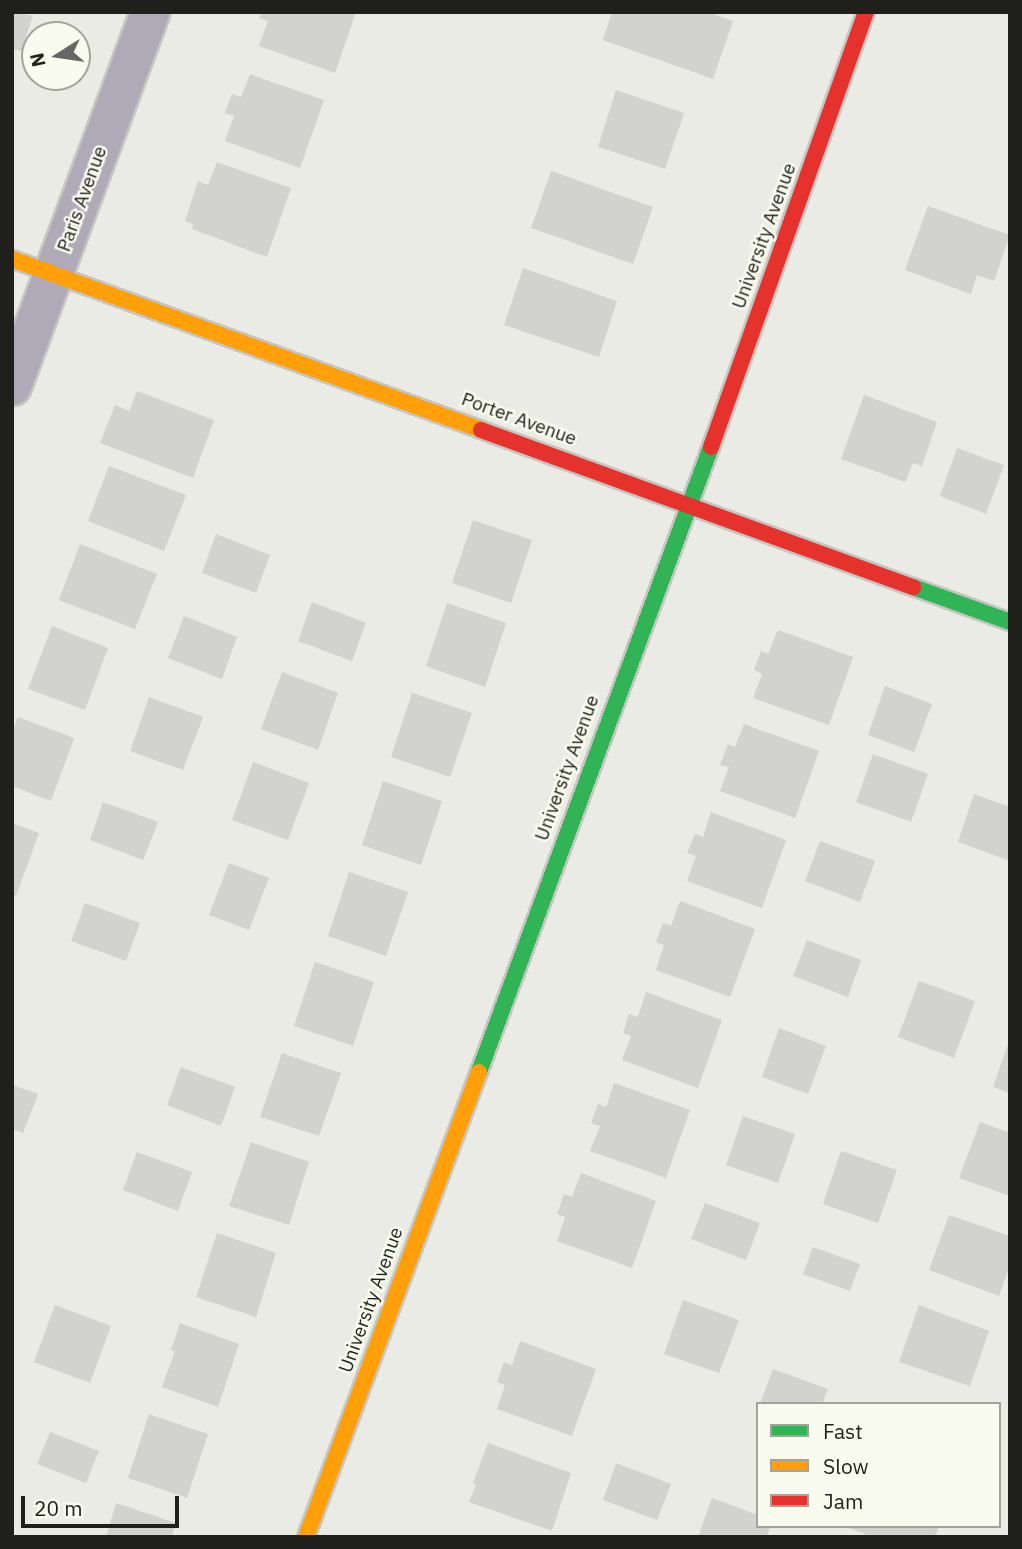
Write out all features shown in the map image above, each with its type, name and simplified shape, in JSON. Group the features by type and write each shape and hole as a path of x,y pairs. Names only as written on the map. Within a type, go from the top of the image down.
{"street":[{"name":"Paris Avenue","path":"12,386 150,12"},
{"name":"University Avenue","path":"306,1537 690,503 866,12"},
{"name":"Porter Avenue","path":"12,259 690,503 1010,622"}],"building":[{"path":"12,12 33,16 31,21 21,21 21,51 12,49"},
{"path":"262,12 356,12 335,73 259,46 268,21 259,18"},
{"path":"612,12 708,12 733,21 713,79 603,40"},
{"path":"250,74 324,100 300,168 225,141 234,116 225,113 232,94 241,97"},
{"path":"616,90 684,113 665,169 598,147"},
{"path":"217,162 291,188 267,257 192,229 193,224 185,221 198,181 208,185"},
{"path":"551,171 653,207 633,264 531,228"},
{"path":"928,206 1010,235 994,281 977,275 971,294 905,270"},
{"path":"523,268 617,301 599,357 504,325"},
{"path":"137,391 214,420 193,478 100,443 115,405 129,411"},
{"path":"864,395 937,422 922,466 913,463 905,482 841,459"},
{"path":"957,448 1004,465 986,514 940,496"},
{"path":"109,466 186,495 164,551 88,521"},
{"path":"473,520 532,540 511,603 452,583"},
{"path":"216,534 270,555 256,593 202,573"},
{"path":"80,544 157,574 135,629 59,600"},
{"path":"312,602 366,623 352,661 298,641"},
{"path":"447,603 506,623 485,687 426,666"},
{"path":"184,616 237,637 222,679 168,658"},
{"path":"52,626 108,648 85,710 28,689"},
{"path":"778,630 853,657 829,725 753,698 762,674 754,670 761,651 768,654"},
{"path":"282,672 338,693 318,750 261,729"},
{"path":"885,686 932,704 914,752 868,735"},
{"path":"412,693 472,713 450,777 391,757"},
{"path":"149,697 203,717 183,770 130,751"},
{"path":"18,717 74,738 51,801 12,786 12,732"},
{"path":"744,724 819,751 795,818 720,791 729,767 720,765 728,744 735,747"},
{"path":"873,754 928,774 911,822 856,802"},
{"path":"253,762 309,783 288,840 232,820"},
{"path":"383,781 442,801 421,865 362,845"},
{"path":"974,794 1010,807 1010,861 958,842"},
{"path":"103,802 158,822 143,860 90,840"},
{"path":"711,812 786,840 762,908 687,881 696,856 687,853 695,834 703,837"},
{"path":"12,823 39,833 16,896 12,894"},
{"path":"820,841 875,861 860,902 805,881"},
{"path":"229,863 269,878 249,930 209,915"},
{"path":"349,872 408,892 386,956 328,936"},
{"path":"680,901 755,929 730,997 656,970 664,945 656,942 663,923 671,926"},
{"path":"85,903 140,923 126,961 71,941"},
{"path":"807,940 861,960 848,997 793,976"},
{"path":"315,962 374,982 353,1046 294,1026"},
{"path":"919,981 975,1001 954,1058 898,1037"},
{"path":"646,992 722,1020 698,1088 622,1060 631,1036 623,1033 629,1014 638,1017"},
{"path":"779,1028 826,1046 808,1094 762,1077"},
{"path":"1010,1041 1010,1093 993,1087"},
{"path":"282,1053 341,1073 319,1136 260,1117"},
{"path":"181,1067 235,1087 221,1126 167,1105"},
{"path":"614,1083 690,1110 666,1178 590,1151 600,1126 591,1123 598,1104 606,1107"},
{"path":"12,1085 38,1094 23,1133 12,1129"},
{"path":"743,1116 795,1134 778,1183 726,1165"},
{"path":"980,1122 1010,1133 1010,1196 959,1178"},
{"path":"251,1142 309,1162 289,1225 229,1206"},
{"path":"841,1151 897,1170 878,1223 823,1204"},
{"path":"137,1152 192,1172 178,1211 123,1190"},
{"path":"581,1173 656,1201 632,1268 557,1241 565,1217 557,1214 564,1194 572,1197"},
{"path":"705,1203 760,1223 746,1260 691,1239"},
{"path":"949,1215 1010,1236 1010,1265 999,1296 929,1270"},
{"path":"217,1233 276,1253 256,1317 196,1297"},
{"path":"813,1247 860,1264 850,1291 803,1274"},
{"path":"683,1300 739,1320 719,1373 664,1354"},
{"path":"55,1305 111,1326 90,1383 34,1362"},
{"path":"919,1305 989,1331 970,1386 899,1362"},
{"path":"180,1323 239,1344 218,1407 162,1387 175,1351 171,1350"},
{"path":"520,1341 596,1369 572,1436 497,1409 505,1385 497,1382 504,1362 512,1365"},
{"path":"773,1369 828,1389 823,1402 761,1402"},
{"path":"149,1414 208,1434 187,1498 128,1478"},
{"path":"50,1432 99,1451 86,1483 37,1464"},
{"path":"488,1443 571,1473 552,1531 469,1502"},
{"path":"616,1463 671,1484 657,1520 603,1500"},
{"path":"712,1498 756,1514 756,1528 769,1528 767,1537 698,1537"},
{"path":"116,1503 176,1523 172,1537 106,1537"},
{"path":"849,1528 938,1528 935,1537 872,1537"}],"traffic: fast":[{"path":"479,1072 711,447"},
{"path":"913,587 1010,622"}],"traffic: slow":[{"path":"12,259 481,430"},
{"path":"306,1537 479,1072"}],"traffic: jam":[{"path":"711,447 866,12"},
{"path":"481,430 913,587"}]}
